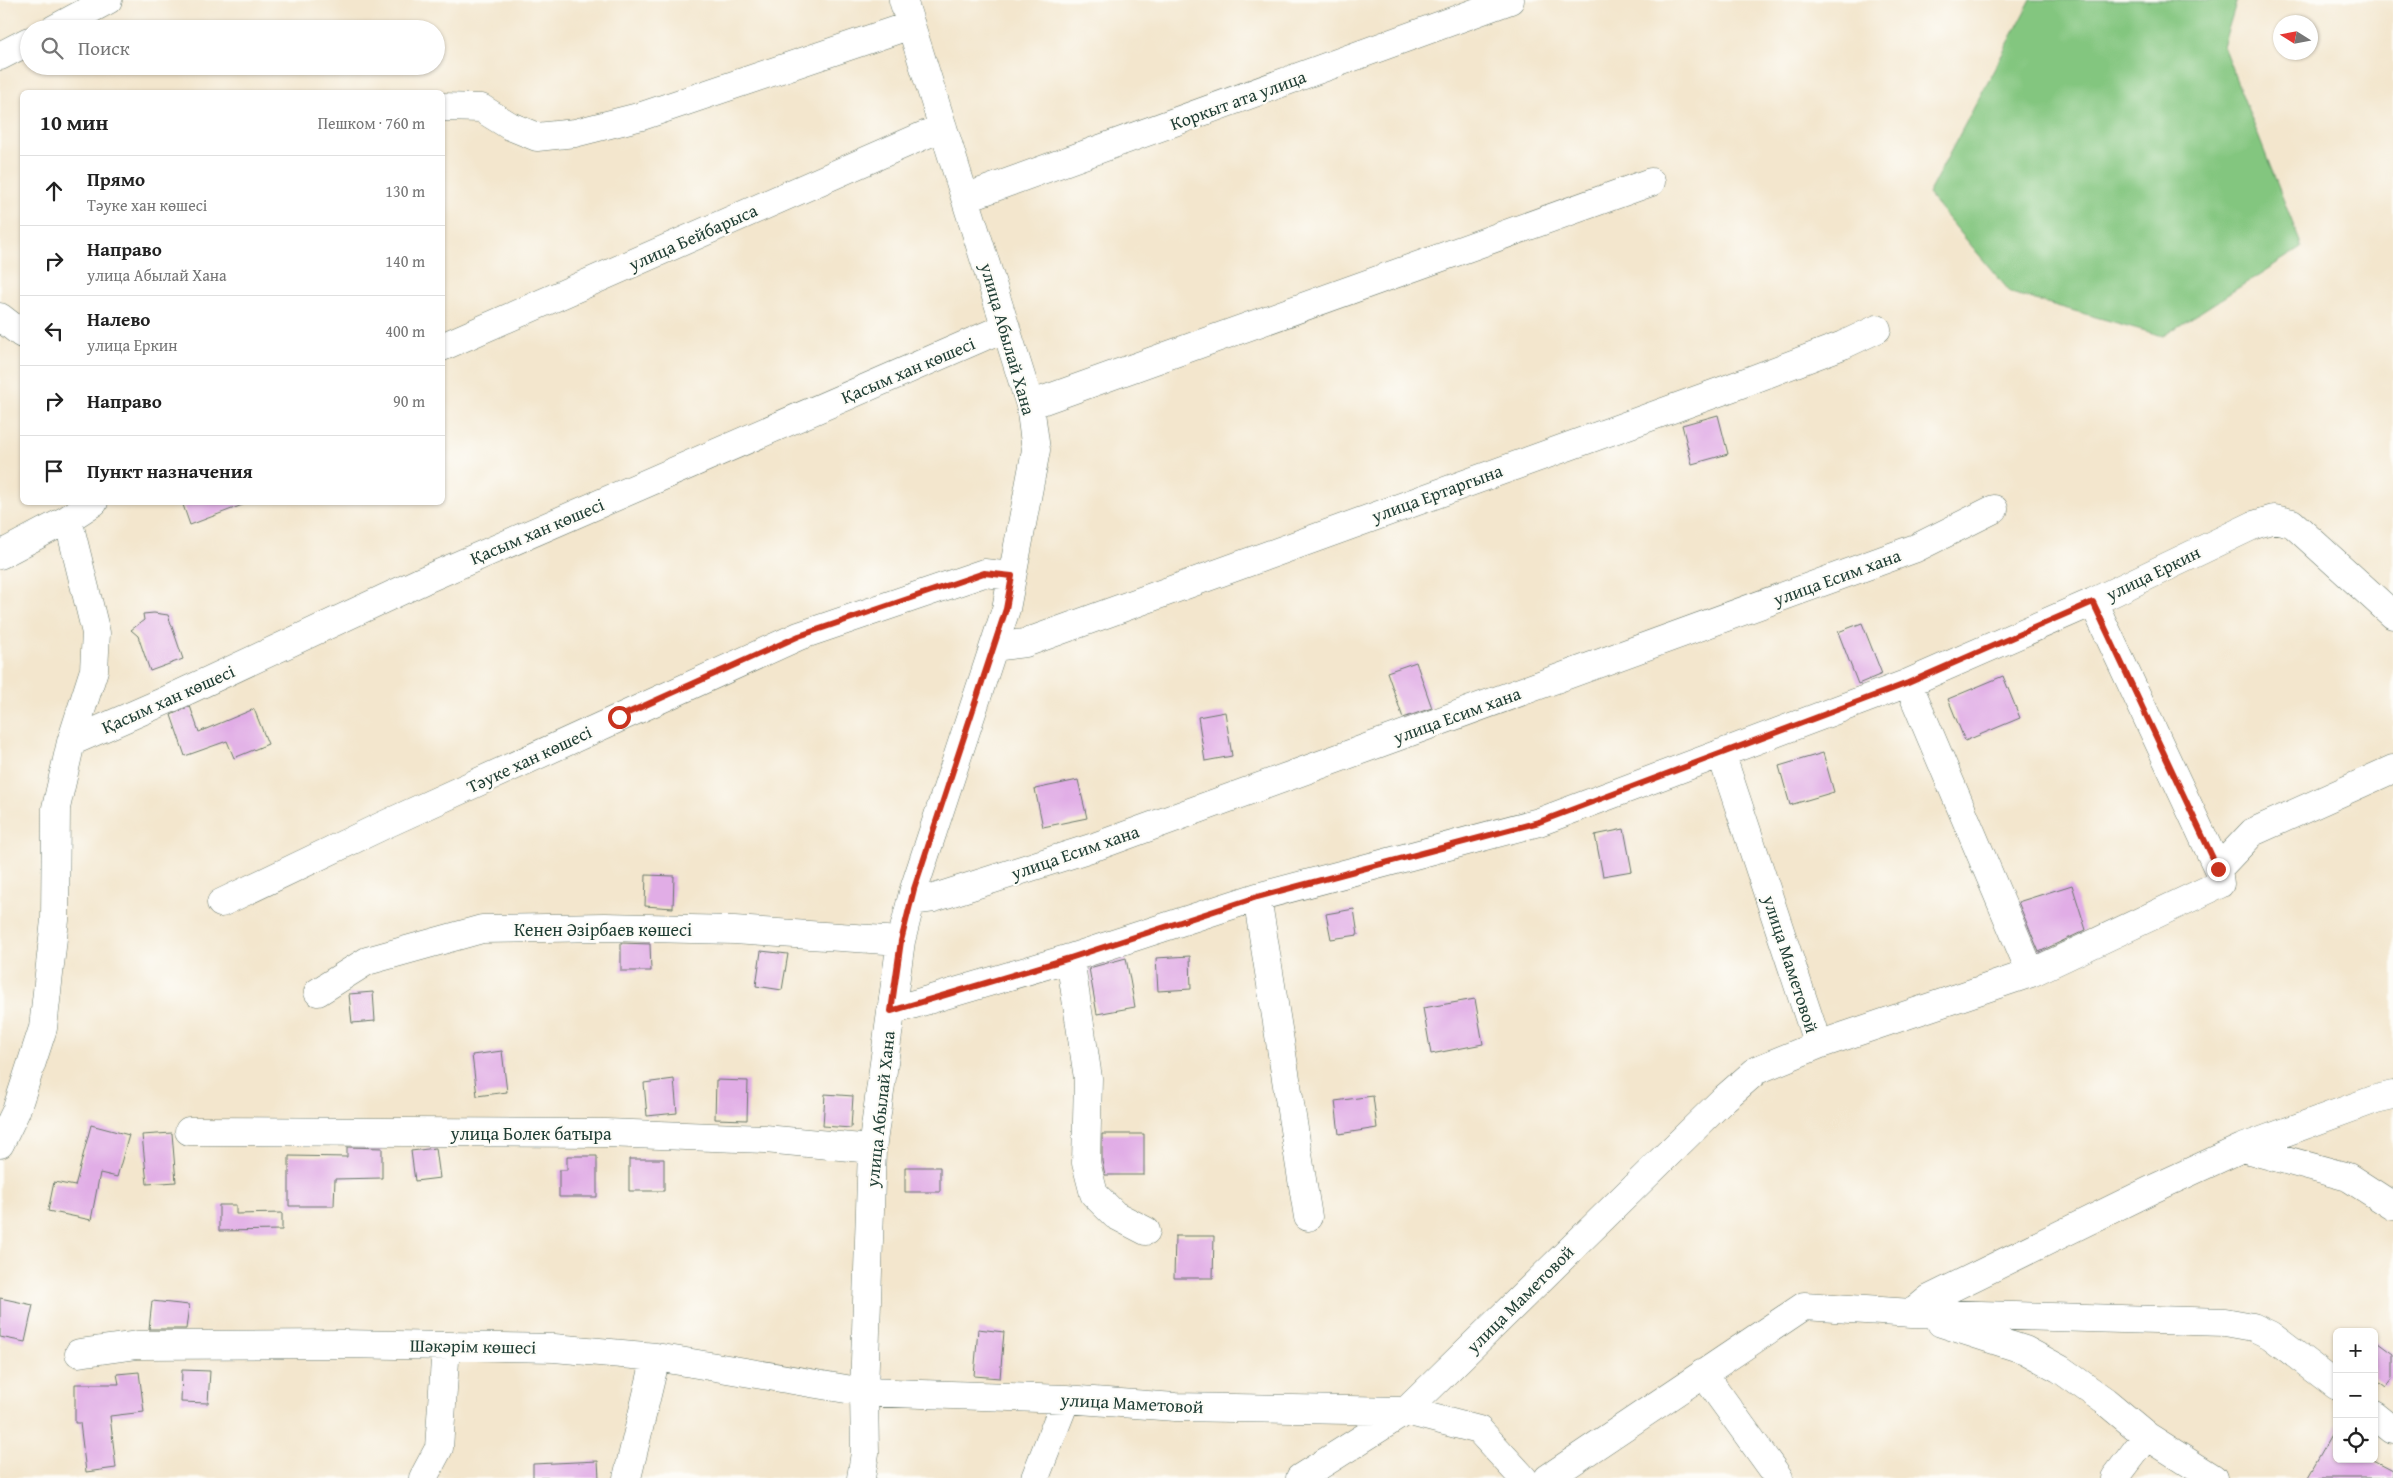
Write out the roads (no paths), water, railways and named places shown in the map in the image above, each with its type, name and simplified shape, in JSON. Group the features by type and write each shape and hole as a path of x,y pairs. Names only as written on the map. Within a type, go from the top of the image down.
{"street":[{"path":"71,20 108,0"},
{"name":"Коркыт ата улица","path":"965,198 1510,0"},
{"path":"445,107 481,108 510,126 537,137 575,134 642,116 910,7"},
{"name":"улица Абылай Хана","path":"861,1478 865,1453 864,1392 872,1149 901,941 911,901 1006,609 1036,450 1030,406 943,127 910,7"},
{"path":"0,56 20,46"},
{"name":"улица Бейбарыса","path":"445,346 943,127"},
{"path":"1030,406 1651,182"},
{"path":"0,317 20,332"},
{"name":"Қасым хан көшесі","path":"70,742 168,700 424,580 1006,327"},
{"name":"улица Ертаргына","path":"994,647 1025,643 1249,563 1738,385 1843,345 1877,329"},
{"path":"0,555 68,519 89,505"},
{"name":"улица Есим хана","path":"911,901 934,898 1088,849 1322,765 1916,548 1994,509"},
{"path":"0,1144 16,1111 43,1028 55,920 56,808 70,742 94,670 96,633 68,519"},
{"name":"улица Еркин","path":"891,1011 1070,958 1257,897 1539,822 1908,683 2093,602 2254,525 2274,519 2292,523 2393,615"},
{"name":"Тәуке хан көшесі","path":"221,903 384,825 799,636 984,573 1012,576"},
{"path":"1818,1045 2031,973 2220,884 2218,869 2093,602"},
{"path":"1908,683 2031,973"},
{"name":"улица Маметовой","path":"864,1392 1066,1399 1175,1407 1406,1411 1724,1098 1757,1070 1818,1045 1721,753"},
{"path":"2218,869 2253,832 2393,769"},
{"path":"1257,897 1308,1217"},
{"name":"Кенен Әзірбаев көшесі","path":"318,992 367,961 482,929 605,927 734,930 901,941"},
{"path":"1070,958 1088,1078 1086,1164 1094,1194 1115,1215 1146,1231"},
{"path":"1912,1313 1929,1299 2155,1188 2242,1148 2376,1099 2393,1095"},
{"name":"улица Болек батыра","path":"189,1131 606,1133 765,1139 872,1149"},
{"path":"2242,1148 2348,1177 2393,1206"},
{"path":"1548,1478 1804,1306 1912,1313 2225,1322 2254,1327 2270,1335 2333,1383"},
{"path":"1912,1313 2024,1350 2060,1369 2090,1390 2147,1436 2212,1478"},
{"name":"Шәкәрім көшесі","path":"79,1353 137,1345 343,1344 554,1348 656,1357 864,1392"},
{"path":"423,1478 439,1448 446,1346"},
{"path":"626,1478 656,1357"},
{"path":"1704,1373 1779,1478"},
{"path":"1035,1478 1066,1399"},
{"path":"1300,1478 1406,1411 1479,1430 1523,1478"},
{"path":"2378,1418 2393,1430"},
{"path":"2115,1478 2147,1436"}]}
